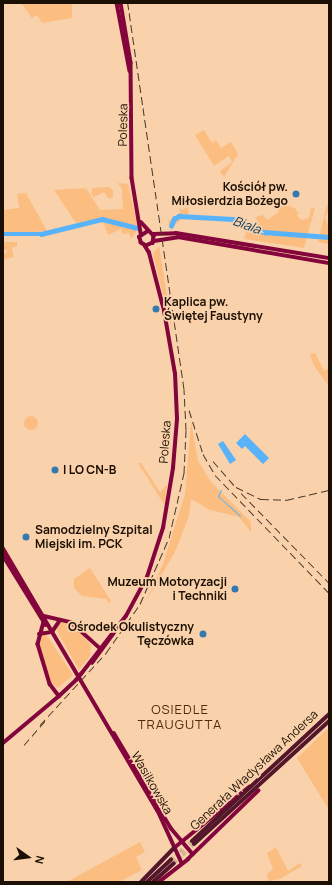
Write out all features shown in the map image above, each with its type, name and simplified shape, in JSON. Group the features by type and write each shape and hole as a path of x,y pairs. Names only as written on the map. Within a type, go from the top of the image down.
{"highway":[{"name":"Generała Władysława Andersa","path":"329,714 193,842 273,775 329,721"},
{"path":"258,791 273,775"},
{"path":"253,784 264,776"},
{"path":"141,882 174,848"},
{"path":"147,882 173,862 153,882"}],"main road":[{"name":"Poleska","path":"117,3 123,24"},
{"name":"Poleska","path":"121,3 131,75 132,178 142,222 141,233"},
{"name":"Poleska","path":"142,222 148,231"},
{"path":"329,258 176,233 153,234 148,231 141,233 140,241 144,245 178,237 329,263"},
{"path":"152,242 153,234"},
{"name":"Poleska","path":"149,253 152,242"},
{"name":"Poleska","path":"3,743 39,714 76,680 102,649 120,625 144,583 158,549 176,445 176,390 170,341 149,253 144,245"},
{"path":"280,255 281,250"},
{"path":"3,548 12,567 44,622 52,632"},
{"path":"3,555 44,616 52,632"},
{"path":"44,616 71,622 93,643 102,649"},
{"path":"39,634 52,632 60,620"},
{"path":"44,622 39,634 38,644 51,687 59,696"},
{"name":"Wasilkowska","path":"52,632 167,821 193,854"},
{"name":"Wasilkowska","path":"117,739 162,818 174,848 182,863"},
{"path":"174,848 253,784"},
{"path":"159,882 193,854 258,791"}],"shaded area":[{"path":"21,3 72,3 72,18 42,23 37,15 32,18"},
{"path":"204,130 212,143 216,140 221,148 231,142 238,154 224,177 220,171 232,162 229,156 214,166 195,135"},
{"path":"118,183 128,184 137,224 136,232 131,239 129,233 122,234 121,229 108,235 102,219 76,223 54,190 86,188 100,210 123,209 122,189"},
{"path":"108,187 113,190 113,198 108,198 104,192 94,197 91,193 93,188"},
{"path":"26,193 47,231 3,234 3,210 19,208 17,194"},
{"path":"284,204 296,209 297,213 300,211 297,216 302,220 309,218 311,208 315,208 304,248 244,239 248,225 262,231 255,217 263,215 267,220 279,212 278,209"},
{"path":"327,204 329,209 325,218 329,227 329,244 318,242"},
{"path":"179,207 181,210 188,207 189,213 170,229 168,221 180,213"},
{"path":"3,242 17,242 17,246 12,248 14,257 3,260 3,254 8,252 3,248"},
{"path":"159,246 173,334 153,254"},
{"path":"315,353 324,371 329,368 329,386 314,366 310,354"},
{"path":"28,416 34,416 38,420 38,426 34,430 28,430 24,426 24,420"},
{"path":"191,422 198,461 211,482 251,522 251,532 239,517 210,510 191,499 189,516 175,552 146,601 163,564 185,494"},
{"path":"138,463 141,463 160,492 167,484 165,506"},
{"path":"90,568 111,601 109,603 106,599 82,596 74,588 74,579"},
{"path":"62,622 73,626 91,645 90,656 79,670 57,631 57,625"},
{"path":"46,634 73,675 58,688 51,683 39,644 40,636"},
{"path":"327,729 329,732 329,810 297,758"},
{"path":"140,842 145,852 136,857 142,870 119,882 67,882"},
{"path":"276,847 288,871 300,863 302,866 280,879 269,881 266,875 273,869 267,853"}],"water":[{"path":"245,434 269,458 263,464 245,446 242,449 236,443"},
{"path":"223,441 236,460 230,464 218,444"}],"waterway":[{"name":"Biala","path":"171,226 174,219 179,216 233,219 264,232 329,237"},
{"name":"Biala","path":"3,234 41,234 102,219 137,228"},
{"path":"221,490 218,496 240,516"}],"tunnel":[{"path":"171,860 192,841"},
{"path":"174,863 194,844"}],"railway":[{"path":"40,725 106,653 140,604 169,538 184,473 186,430 184,389 128,3"},
{"path":"189,410 203,454 215,475 329,593"},
{"path":"213,461 236,487 261,499 286,500 329,490"},
{"path":"241,493 329,583"},
{"path":"24,745 45,721"}],"place":[{"name":"Kościół pw. Miłosierdzia Bożego","path":"296,194"},
{"name":"Kaplica pw. Świętej Faustyny","path":"156,309"},
{"name":"I LO CN-B","path":"55,470"},
{"name":"Samodzielny Szpital Miejski im. PCK","path":"26,537"},
{"name":"Muzeum Motoryzacji i Techniki","path":"235,589"},
{"name":"Ośrodek Okulistyczny Tęczówka","path":"203,634"}],"district":[{"name":"OSIEDLE TRAUGUTTA","path":"180,718"}]}
